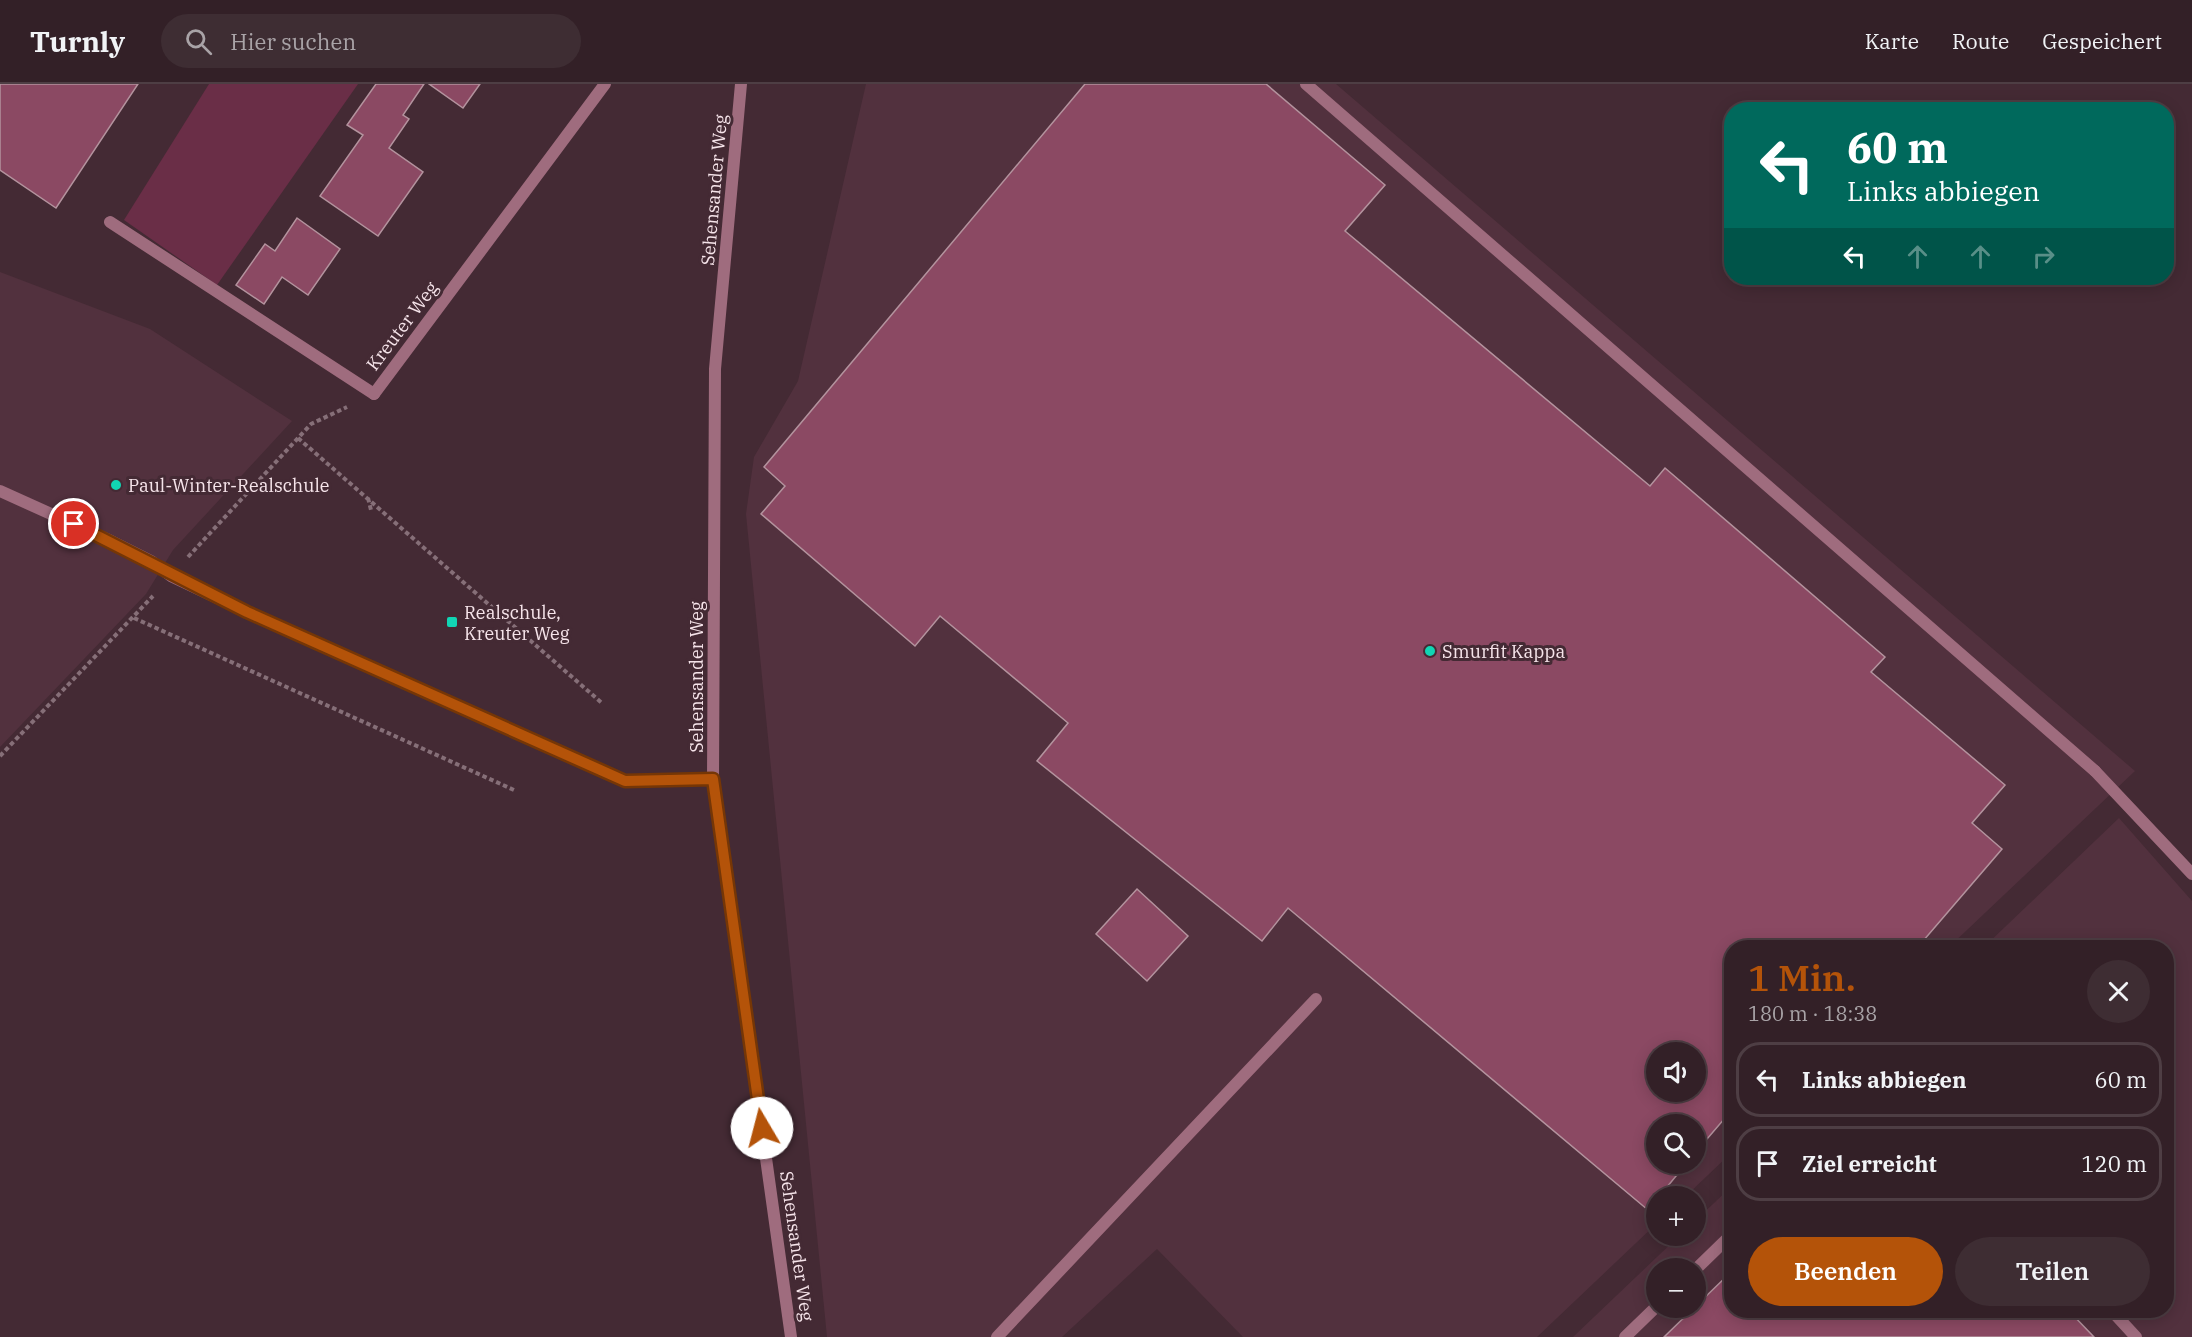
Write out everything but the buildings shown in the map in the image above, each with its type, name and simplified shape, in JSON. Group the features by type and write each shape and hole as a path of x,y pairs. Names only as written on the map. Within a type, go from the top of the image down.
{"street":[{"name":"Kreuter Weg","path":"110,222 375,394 605,84"},
{"name":"Sehensander Weg","path":"741,84 716,369 713,779 791,1337"},
{"path":"1306,84 2095,771 2192,874"},
{"path":"0,491 111,541 151,561 171,576 247,612 625,781 713,779"},
{"path":"997,1337 1316,999"},
{"path":"1706,1259 1724,1242"},
{"path":"1625,1337 1646,1317"},
{"path":"2118,1318 2136,1337"}],"path":[{"path":"298,438 603,704"},
{"path":"368,498 371,510"},
{"path":"134,618 513,790"}],"shaded area":[{"path":"209,84 358,84 217,285 124,220"},
{"name":"Smurfit Kappa","path":"866,84 1336,84 2135,771 1956,940 1724,940 1724,1160 1696,1186 1646,1186 1646,1233 1537,1337 1243,1337 1157,1249 1062,1337 827,1337 746,514 754,457 798,381"},
{"name":"Paul-Winter-Realschule","path":"0,272 150,329 292,421 173,550 146,594 0,747"},
{"path":"2119,818 2192,901 2192,1337 1573,1337 1646,1267 1646,1318 1706,1318 1706,1258 1656,1258 1669,1246 1706,1246 1706,1211 1724,1194 1724,1318 2174,1318 2174,940 1991,940"}],"place":[{"name":"Paul-Winter-Realschule","path":"116,485"},
{"name":"Realschule, Kreuter Weg","path":"452,622"},
{"name":"Smurfit Kappa","path":"1430,651"}],"route":[{"path":"74,524 151,561 171,576 247,612 625,781 713,779 762,1128"}]}
